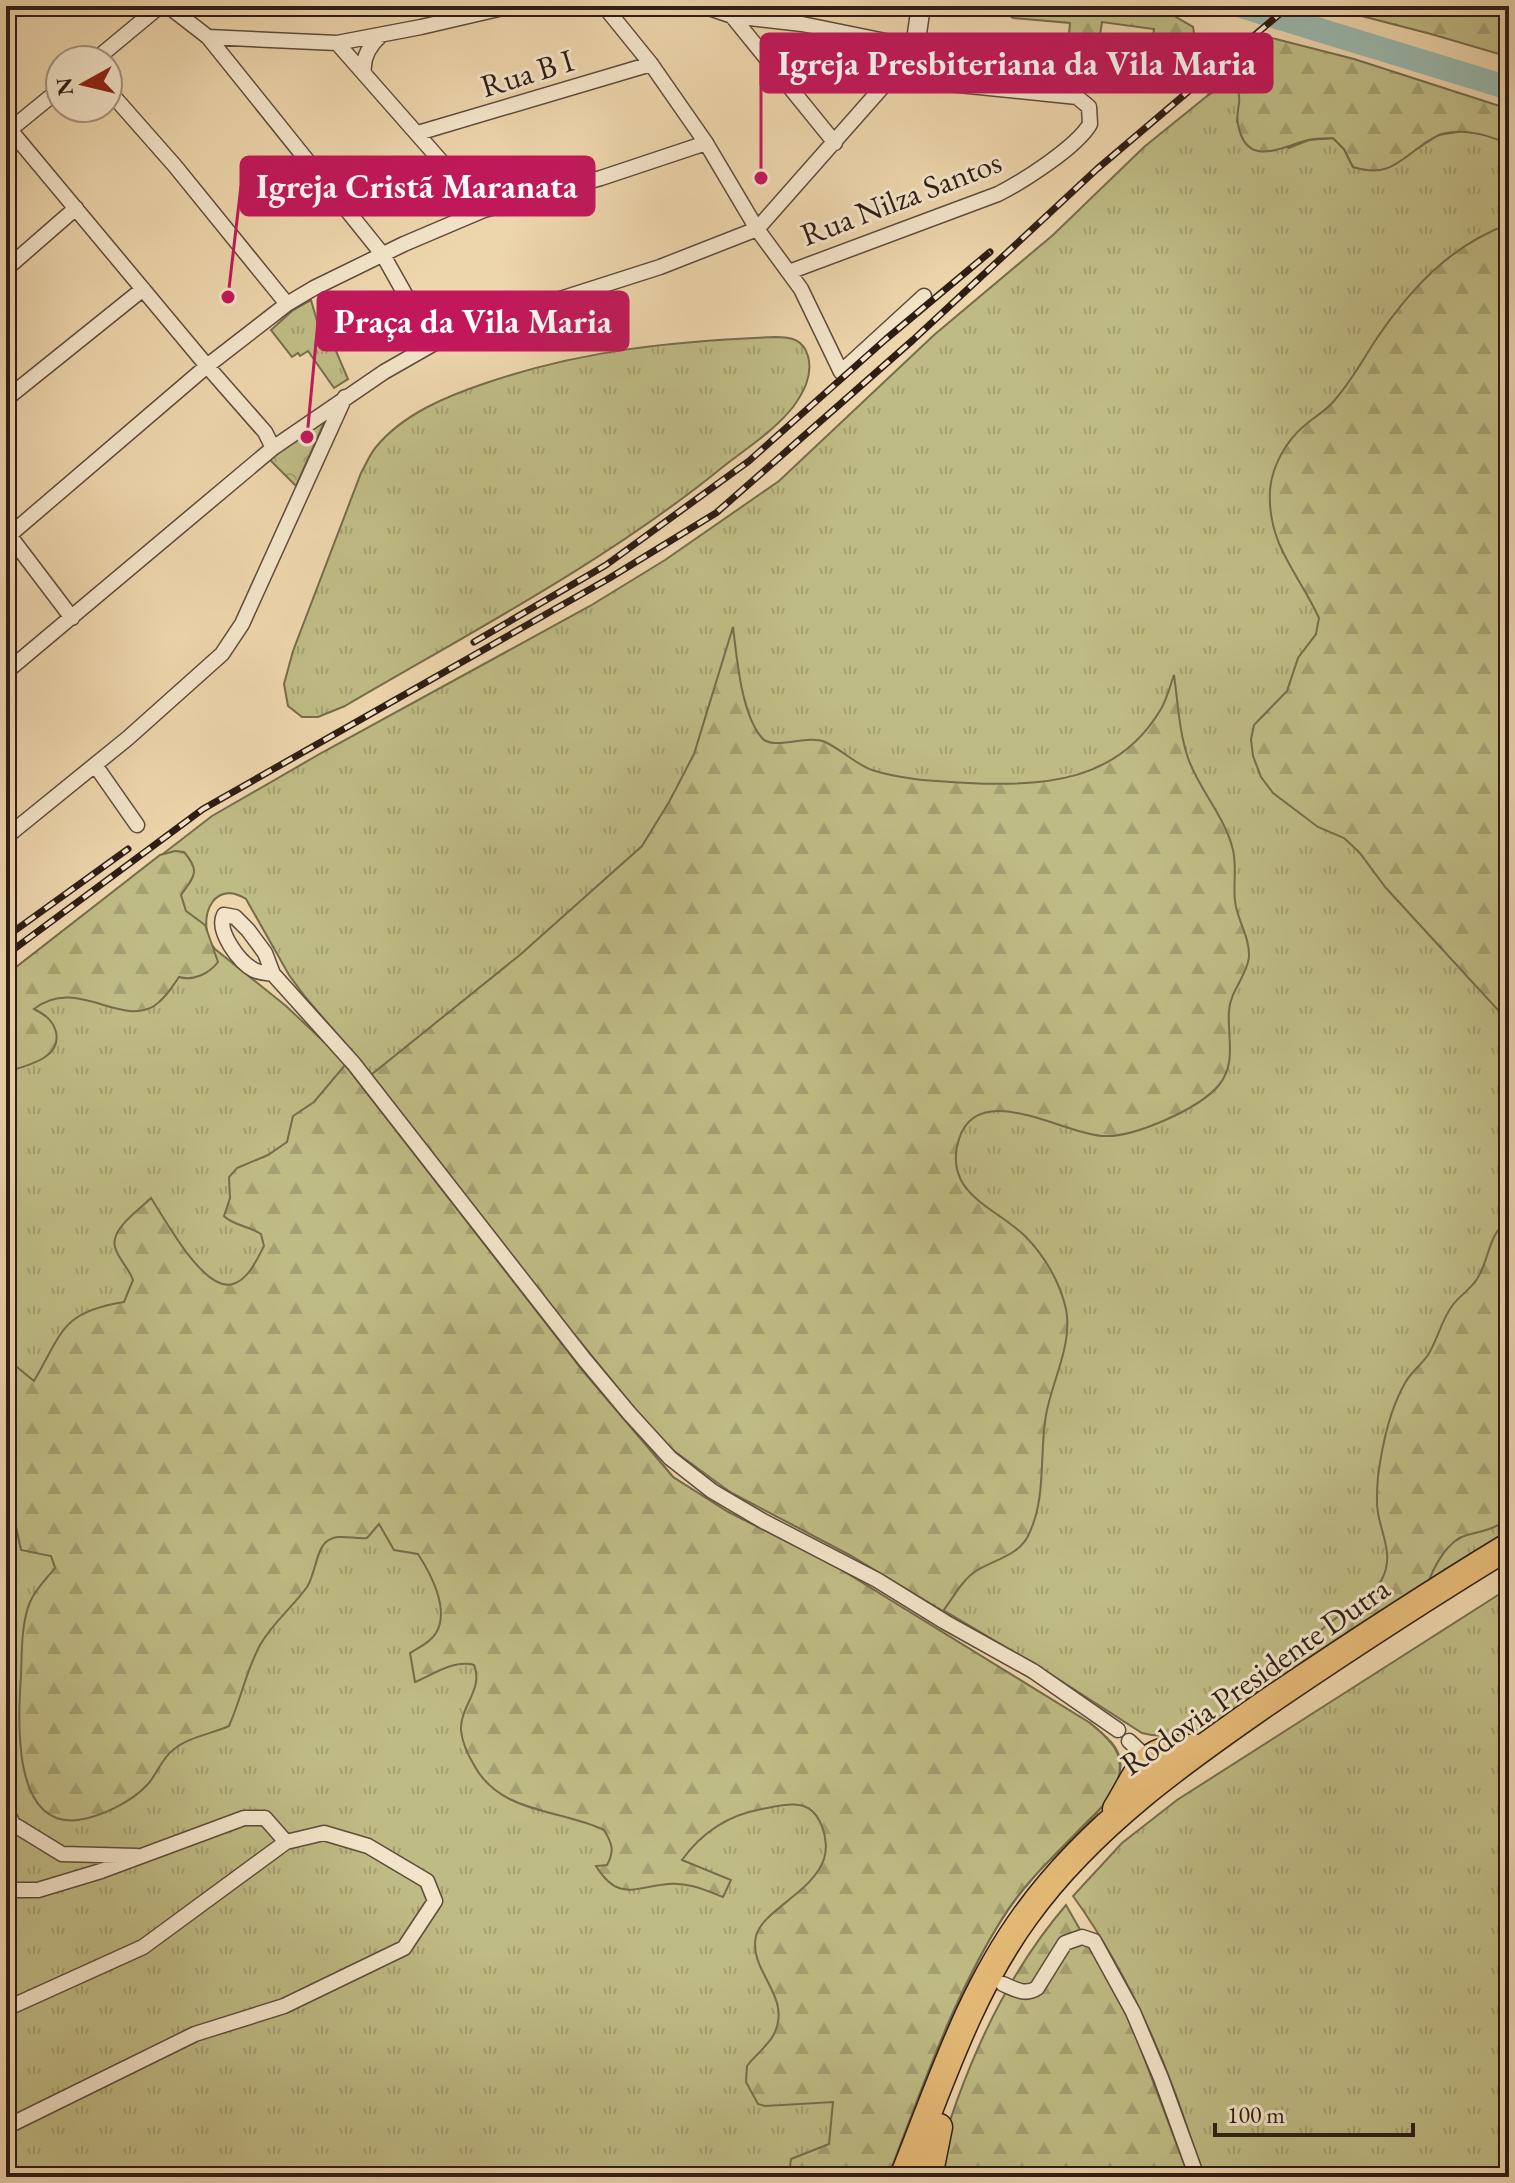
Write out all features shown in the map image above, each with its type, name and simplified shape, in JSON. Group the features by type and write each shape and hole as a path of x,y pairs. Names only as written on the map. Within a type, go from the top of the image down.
{"highway":[{"name":"Rodovia Presidente Dutra","path":"903,2177 979,1991 1042,1895 1106,1826 1201,1748 1331,1659 1509,1546"},
{"name":"Rodovia Presidente Dutra","path":"921,2177 975,2038 1033,1935 1063,1896 1142,1815 1210,1760 1294,1701 1509,1566"},
{"path":"1106,1826 1131,1743 1167,1748 1201,1748"},
{"path":"929,2177 939,2127"}],"street":[{"path":"134,27 139,15 138,6"},
{"path":"114,44 160,6"},
{"path":"168,6 208,37 383,255 433,344"},
{"path":"208,37 337,43 511,6"},
{"path":"604,6 651,64 706,143 757,229 801,289 841,372 924,296"},
{"path":"703,6 732,16 802,24 912,53"},
{"path":"6,672 273,448 345,396 433,344 565,296 660,267 757,229 912,53 920,13"},
{"path":"732,16 835,143"},
{"path":"364,73 367,53 381,35"},
{"path":"337,43 484,210"},
{"name":"Rua Nilza Santos","path":"789,272 998,194 1027,178 1082,135 1090,124 1089,107 1077,97 949,84 932,78 912,53"},
{"name":"Rua B I","path":"418,133 651,64"},
{"path":"44,101 7,129 265,432 273,448"},
{"path":"124,108 287,304"},
{"path":"72,618 7,535 207,366 287,304 383,255 484,210 601,178 706,143"},
{"path":"6,269 76,208"},
{"path":"6,399 143,289"},
{"path":"6,837 95,765 197,677 231,643 345,396"},
{"path":"95,765 137,825"},
{"path":"273,974 354,1064 593,1370 670,1458 732,1504 877,1580 1033,1671 1131,1743"},
{"path":"6,1810 13,1824 62,1854 142,1856"},
{"path":"6,1890 38,1890 244,1818 265,1818 286,1842"},
{"path":"6,2009 143,1947 286,1842 324,1833 368,1846 427,1881 435,1901 404,1948 284,2006 195,2034 6,2127"},
{"path":"1003,1984 1031,1993 1065,1943 1082,1937 1094,1941 1138,2025 1197,2177"}],"green space":[{"path":"933,6 1134,6 1169,13 1193,27 1195,39 1154,72 1128,70 1130,57 1149,59 1154,29 1102,22 1098,49 1068,45 1070,23 1013,18 1000,9 933,9"},
{"path":"1323,6 1509,6 1509,57 1431,34"},
{"path":"1264,36 1354,59 1509,109 1509,144 1476,133 1442,134 1400,162 1375,171 1353,167 1344,149 1333,138 1308,140 1266,152 1257,151 1242,138 1237,119 1237,87 1225,84 1207,96"},
{"path":"1225,84 1240,87 1237,122 1289,148 1309,140 1333,138 1344,149 1353,167 1415,150 1438,135 1463,131 1487,135 1509,144 1509,1532 1245,1707 1195,1730 1169,1735 1142,1733 1041,1668 850,1555 731,1492 670,1448 556,1312 351,1050 306,998 289,975 246,899 224,894 210,906 207,916 206,928 215,949 286,1006 337,1054 583,1371 673,1477 728,1512 832,1564 1090,1723 1116,1749 1120,1771 1107,1800 1033,1878 993,1933 953,2015 888,2177 6,2177 6,975 212,816 590,606 665,560 779,481 934,335 1053,235 1144,147"},
{"path":"1509,224 1509,1022 1386,888 1359,852 1344,838 1318,827 1273,793 1261,777 1251,739 1254,725 1287,691 1298,658 1316,634 1319,618 1273,527 1270,490 1281,455 1297,432 1339,396 1377,338 1418,285 1451,256"},
{"path":"311,300 321,335 317,337 321,348 333,344 348,379 334,388 308,351 292,357 271,330 292,311"},
{"path":"775,337 796,340 806,350 809,370 801,395 769,431 680,500 539,593 345,706 318,717 302,717 288,706 284,684 293,651 361,473 376,447 399,425 456,394 558,362 629,349"},
{"path":"327,416 296,486 268,458"},
{"path":"733,627 745,701 762,738 774,743 818,740 872,770 920,780 996,784 1051,781 1101,766 1123,752 1143,733 1163,705 1174,675 1188,758 1224,826 1233,850 1235,901 1248,942 1249,957 1230,1004 1230,1059 1225,1077 1219,1085 1181,1112 1131,1132 1103,1136 1002,1111 984,1113 969,1122 959,1139 956,1157 958,1173 965,1186 986,1207 1025,1236 1039,1252 1060,1289 1066,1309 1067,1336 1046,1415 1038,1507 1028,1536 1012,1553 971,1575 943,1611 850,1555 730,1492 670,1448 556,1312 371,1075 521,954 642,846 694,754"},
{"path":"184,852 193,864 194,874 181,895 186,911 205,925 218,962 200,976 179,977 158,1003 141,1011 127,1011 81,999 50,1000 34,1009 48,1018 55,1028 53,1049 32,1064 6,1072 6,975 160,855"},
{"path":"345,1065 583,1371 673,1477 728,1512 832,1564 1090,1723 1115,1748 1120,1773 1110,1796 1015,1900 971,1974 941,2041 888,2177 789,2177 791,2159 829,2144 833,2102 765,2106 758,2104 746,2082 747,2066 774,2034 778,2020 775,1996 758,1961 756,1936 768,1918 810,1881 824,1859 825,1835 813,1812 799,1805 762,1809 738,1816 707,1833 682,1860 731,1880 723,1897 682,1884 628,1890 612,1884 596,1866 607,1865 612,1851 604,1830 515,1802 485,1781 474,1765 461,1730 476,1682 474,1665 451,1666 415,1682 410,1653 436,1633 440,1624 440,1603 418,1554 394,1550 379,1524 367,1538 336,1537 323,1546 307,1587 260,1645 229,1726 179,1746 169,1753 141,1791 125,1803 96,1816 78,1820 56,1818 40,1807 30,1789 20,1741 23,1629 32,1598 55,1568 51,1556 21,1550 12,1508 6,1504 6,1358 34,1381 59,1337 76,1318 104,1306 124,1302 133,1280 116,1251 115,1240 121,1226 151,1198 186,1252 210,1277 222,1284 233,1284 244,1278 264,1246 261,1234 224,1216 230,1198 229,1177 237,1168 268,1155 287,1142 293,1116 314,1102"},
{"path":"1507,1221 1509,1518 1453,1543 1437,1563 1427,1586 1255,1700 1268,1665 1308,1641 1373,1591 1382,1579 1387,1554 1378,1513 1377,1490 1390,1417 1405,1383 1428,1355 1452,1306 1477,1279 1492,1241"},
{"path":"1509,1588 1509,2177 1205,2177 1144,2017 1104,1943 1073,1896 1122,1843 1177,1800"},
{"path":"1066,1905 1134,2031 1189,2177 933,2177 969,2069 1002,1999 1021,1966"}],"waterway":[{"path":"1241,6 1509,88"}],"railway":[{"path":"6,955 203,809 608,579 716,513 913,340 1097,169 1289,6"},
{"path":"474,642 606,565 749,461 886,339 990,252"},
{"path":"6,937 128,849"}],"place":[{"name":"Igreja Presbiteriana da Vila Maria","path":"761,178"},
{"name":"Igreja Cristã Maranata","path":"228,297"},
{"name":"Praça da Vila Maria","path":"307,437"}]}
